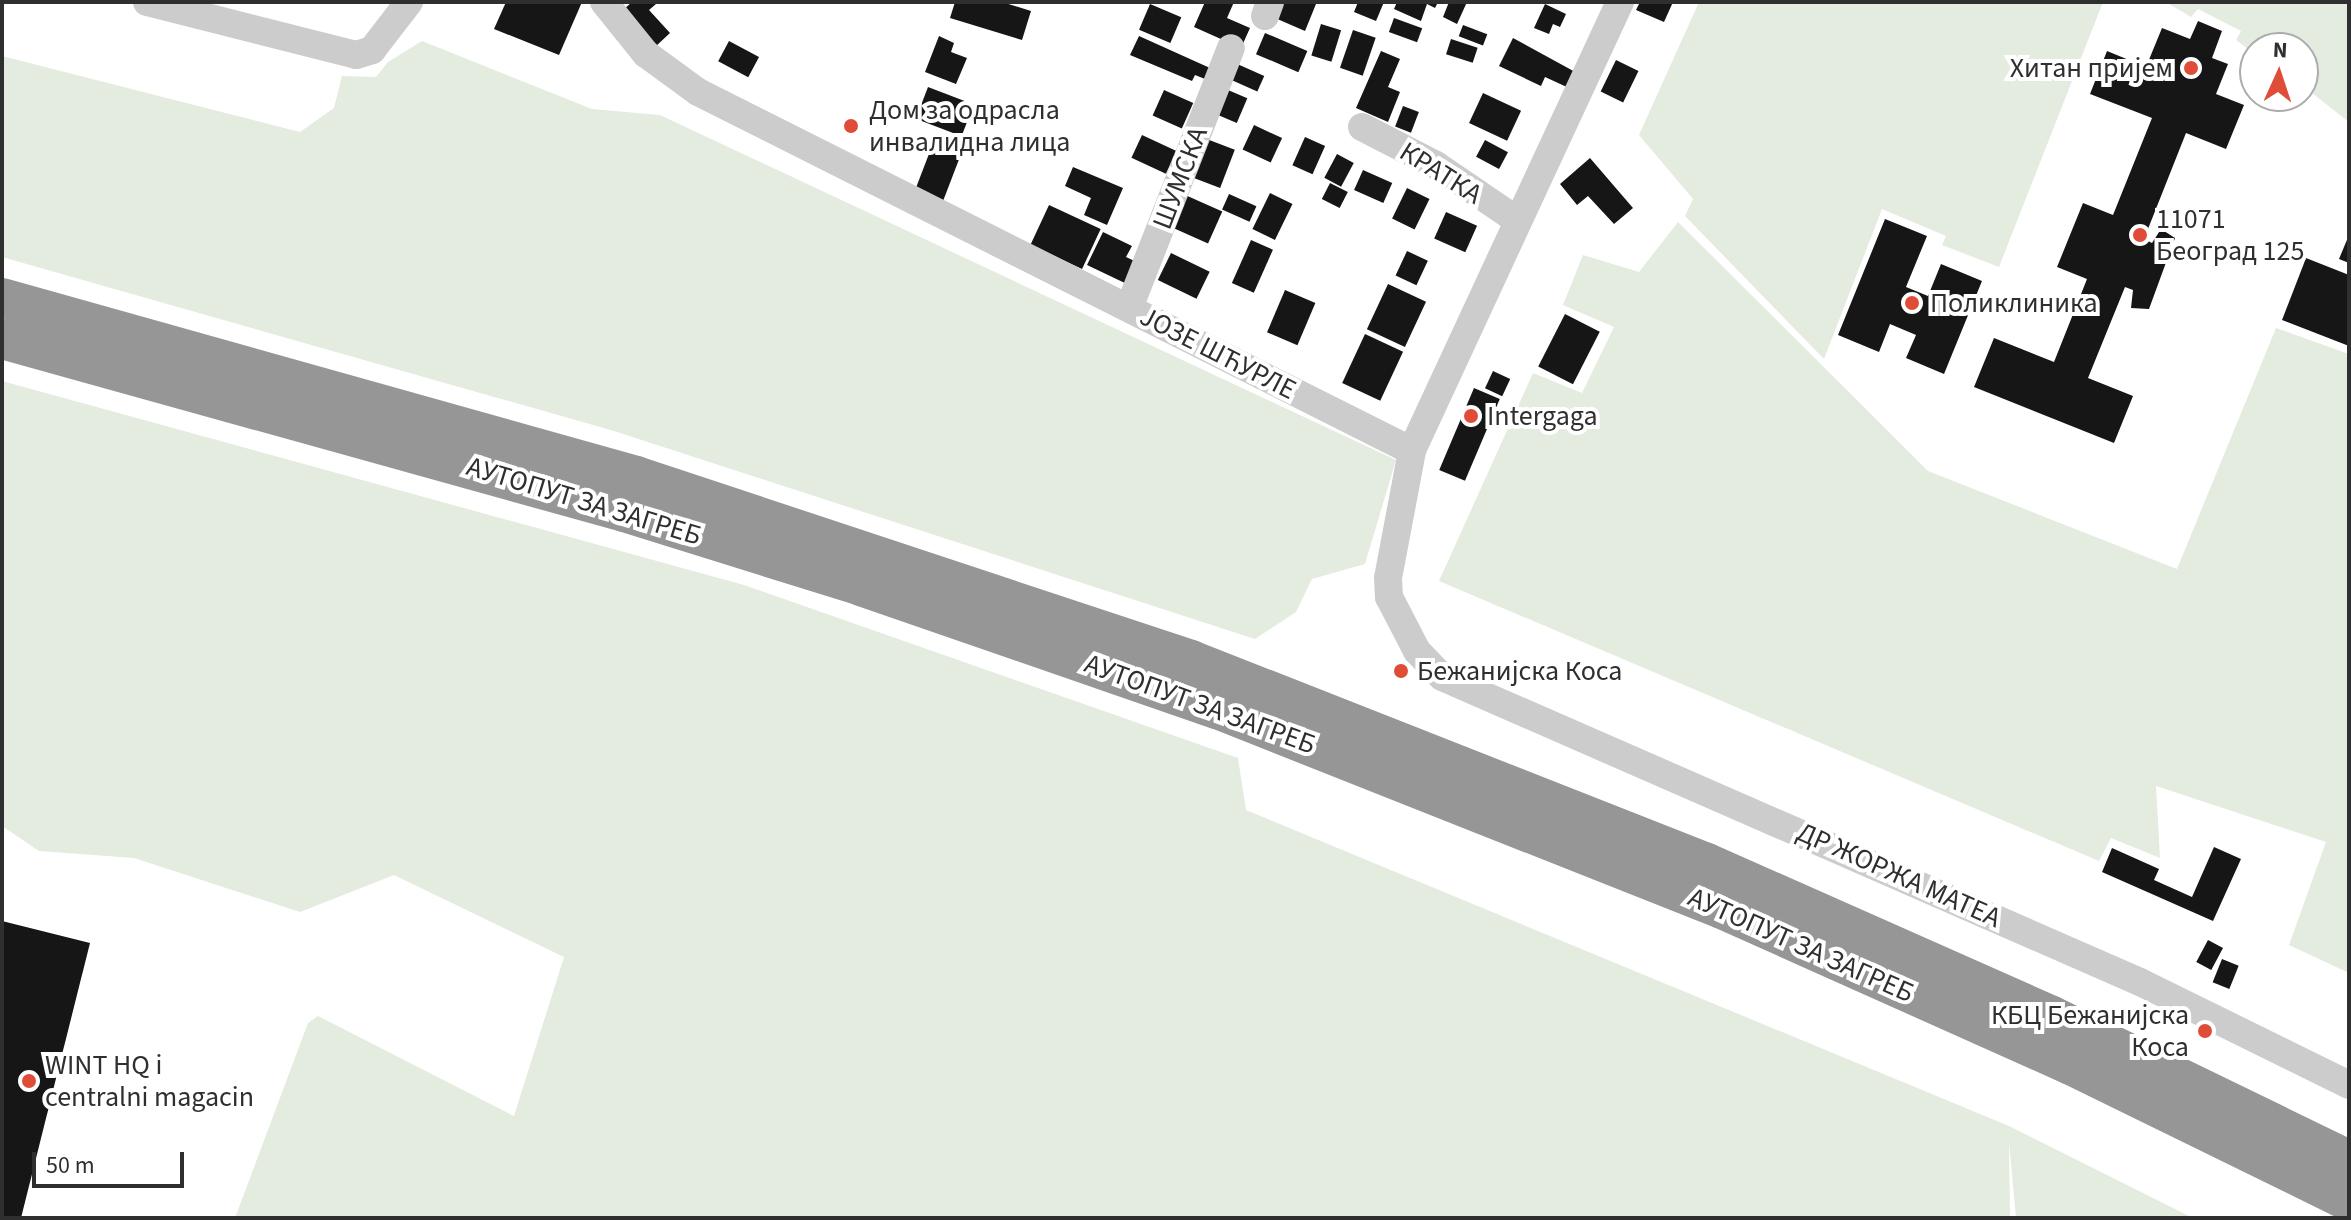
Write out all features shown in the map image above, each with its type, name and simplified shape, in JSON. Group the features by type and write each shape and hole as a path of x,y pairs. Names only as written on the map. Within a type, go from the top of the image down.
{"highway":[{"name":"АУТОПУТ ЗА ЗАГРЕБ","path":"3,298 636,476 1191,660 1720,869 2038,1010 2349,1160"},
{"name":"АУТОПУТ ЗА ЗАГРЕБ","path":"2,339 624,512 861,586 1231,714 1722,909 2071,1065 2349,1201"}],"street":[{"path":"147,2 325,48 365,54 409,2"},
{"name":"ЈОЗЕ ШЋУРЛЕ","path":"604,2 646,54 698,92 1412,451"},
{"path":"1412,451 1620,2"},
{"name":"ШУМСКА","path":"1129,308 1231,48"},
{"name":"КРАТКА","path":"1362,127 1436,165 1518,221"},
{"name":"ДР ЖОРЖА МАТЕА","path":"1412,451 1392,542 1389,597 1417,651 1442,677 2140,982 2349,1085"}],"shaded area":[{"path":"1699,2 2103,2 1999,267 1942,245 1946,236 1882,209 1824,359 1685,216 1693,199 1639,135"},
{"path":"2166,2 2349,2 2349,122 2319,99 2319,32 2240,32 2198,9 2191,17"},
{"path":"422,41 592,109 660,115 1396,460 1365,564 1312,579 1296,612 1255,639 614,431 2,257 2,56 300,132 334,108 342,76 376,77 388,62"},
{"path":"1678,222 1928,471 2177,569 2276,328 2349,354 2349,973 2289,945 2326,842 2156,786 2160,858 2111,838 2099,861 1439,581 1533,373 1582,393 1614,327 1563,305 1583,255 1639,272"},
{"path":"2,381 744,585 1238,758 1246,810 2009,1126 2193,1218 2016,1218 2009,1142 2010,1218 235,1218 308,1023 318,1016 514,1116 564,957 394,875 300,912 134,858 39,851 2,826"}],"building":[{"path":"506,2 582,2 559,55 494,29"},
{"path":"632,2 656,4 649,10 670,33 655,47 623,10"},
{"path":"955,2 1002,2 1031,11 1022,40 950,18"},
{"path":"1205,2 1234,2 1227,18 1250,28 1241,48 1194,27"},
{"path":"1282,2 1316,4 1305,31 1275,18"},
{"path":"1358,2 1384,2 1376,21 1354,12"},
{"path":"1397,2 1438,2 1435,8 1427,4 1421,21 1394,9"},
{"path":"1449,2 1467,2 1457,24 1443,17"},
{"path":"1640,2 1673,2 1664,22 1636,10"},
{"path":"1150,4 1181,17 1170,43 1139,30"},
{"path":"1545,4 1566,14 1560,27 1553,24 1549,34 1534,28"},
{"path":"1394,18 1422,28 1417,42 1389,32"},
{"path":"2198,21 2222,31 2212,58 2228,64 2216,94 2239,103 2241,112 2226,149 2186,133 2144,239 2152,243 2161,229 2175,238 2149,309 2131,308 2133,290 2125,287 2088,378 2133,396 2114,443 1974,387 1994,338 2054,362 2087,279 2057,267 2083,203 2113,215 2152,118 2090,94 2107,51 2146,67 2162,28 2190,39"},
{"path":"1321,24 1341,30 1331,62 1311,56"},
{"path":"1463,25 1487,34 1483,46 1459,36"},
{"path":"1353,30 1376,38 1363,76 1340,68"},
{"path":"1265,33 1307,51 1298,72 1256,54"},
{"path":"939,36 954,43 951,52 967,58 956,84 925,72"},
{"path":"1139,36 1210,68 1205,79 1195,75 1192,81 1130,55"},
{"path":"1513,38 1577,73 1569,88 1545,77 1541,86 1499,66"},
{"path":"1451,39 1478,48 1473,63 1446,54"},
{"path":"729,41 759,57 748,77 718,61"},
{"path":"1381,51 1400,59 1388,87 1400,92 1388,122 1356,108"},
{"path":"1616,60 1638,71 1623,102 1601,91"},
{"path":"1235,63 1264,76 1257,92 1228,79"},
{"path":"928,87 974,105 962,136 916,119"},
{"path":"1164,90 1193,103 1182,129 1153,116"},
{"path":"1228,90 1247,98 1237,123 1217,115"},
{"path":"1483,93 1521,111 1507,141 1469,123"},
{"path":"1403,106 1419,112 1411,133 1395,127"},
{"path":"1254,125 1282,138 1271,163 1243,149"},
{"path":"937,133 965,144 943,201 915,190"},
{"path":"1142,135 1176,151 1166,174 1131,158"},
{"path":"1305,137 1325,146 1312,174 1292,165"},
{"path":"1204,138 1235,150 1220,188 1189,176"},
{"path":"1485,140 1508,152 1499,169 1476,157"},
{"path":"1337,154 1354,163 1341,187 1324,178"},
{"path":"1590,158 1633,208 1614,224 1588,196 1577,205 1560,184"},
{"path":"1073,167 1123,188 1107,225 1084,215 1091,198 1065,186"},
{"path":"1363,170 1392,183 1383,203 1354,190"},
{"path":"1330,183 1348,192 1340,208 1322,199"},
{"path":"1407,188 1429,199 1415,230 1392,219"},
{"path":"1270,193 1292,204 1275,240 1252,229"},
{"path":"1183,194 1222,211 1208,243 1169,226"},
{"path":"1229,194 1256,206 1249,222 1222,210"},
{"path":"1049,205 1101,229 1082,269 1030,245"},
{"path":"1446,212 1477,226 1465,252 1434,238"},
{"name":"Поликлиника","path":"1885,219 1927,236 1906,287 1928,296 1941,264 1982,281 1944,374 1906,358 1916,335 1890,324 1879,352 1838,335"},
{"path":"1103,232 1132,246 1126,257 1139,263 1129,285 1087,265"},
{"path":"2349,235 2349,263 2339,259"},
{"path":"1251,240 1273,250 1254,293 1232,283"},
{"path":"1407,251 1428,261 1416,285 1396,275"},
{"path":"1171,253 1210,272 1196,299 1158,280"},
{"path":"2306,258 2349,275 2349,346 2282,320"},
{"path":"1388,284 1426,302 1405,347 1367,329"},
{"path":"1285,290 1315,303 1297,345 1267,332"},
{"path":"1565,314 1600,332 1573,384 1538,367"},
{"path":"1365,334 1403,352 1380,401 1342,383"},
{"path":"1493,371 1510,379 1502,396 1485,388"},
{"path":"1474,388 1500,399 1465,481 1439,470"},
{"path":"2214,847 2241,859 2213,921 2102,872 2112,848 2159,869 2154,880 2192,897"},
{"name":"WINT HQ i centralni magacin","path":"2,921 90,943 21,1218 2,1218"},
{"path":"2208,940 2223,948 2211,970 2196,962"},
{"path":"2222,959 2239,966 2229,989 2213,982"}],"place":[{"name":"Хитан пријем","path":"2191,68"},
{"name":"Дом за одрасла инвалидна лица","path":"851,126"},
{"name":"11071 Београд 125","path":"2140,235"},
{"name":"Поликлиника","path":"1912,303"},
{"name":"Intergaga","path":"1471,416"},
{"name":"Бежанијска Коса","path":"1401,671"},
{"name":"КБЦ Бежанијска Коса","path":"2205,1031"},
{"name":"WINT HQ i centralni magacin","path":"29,1081"}]}
